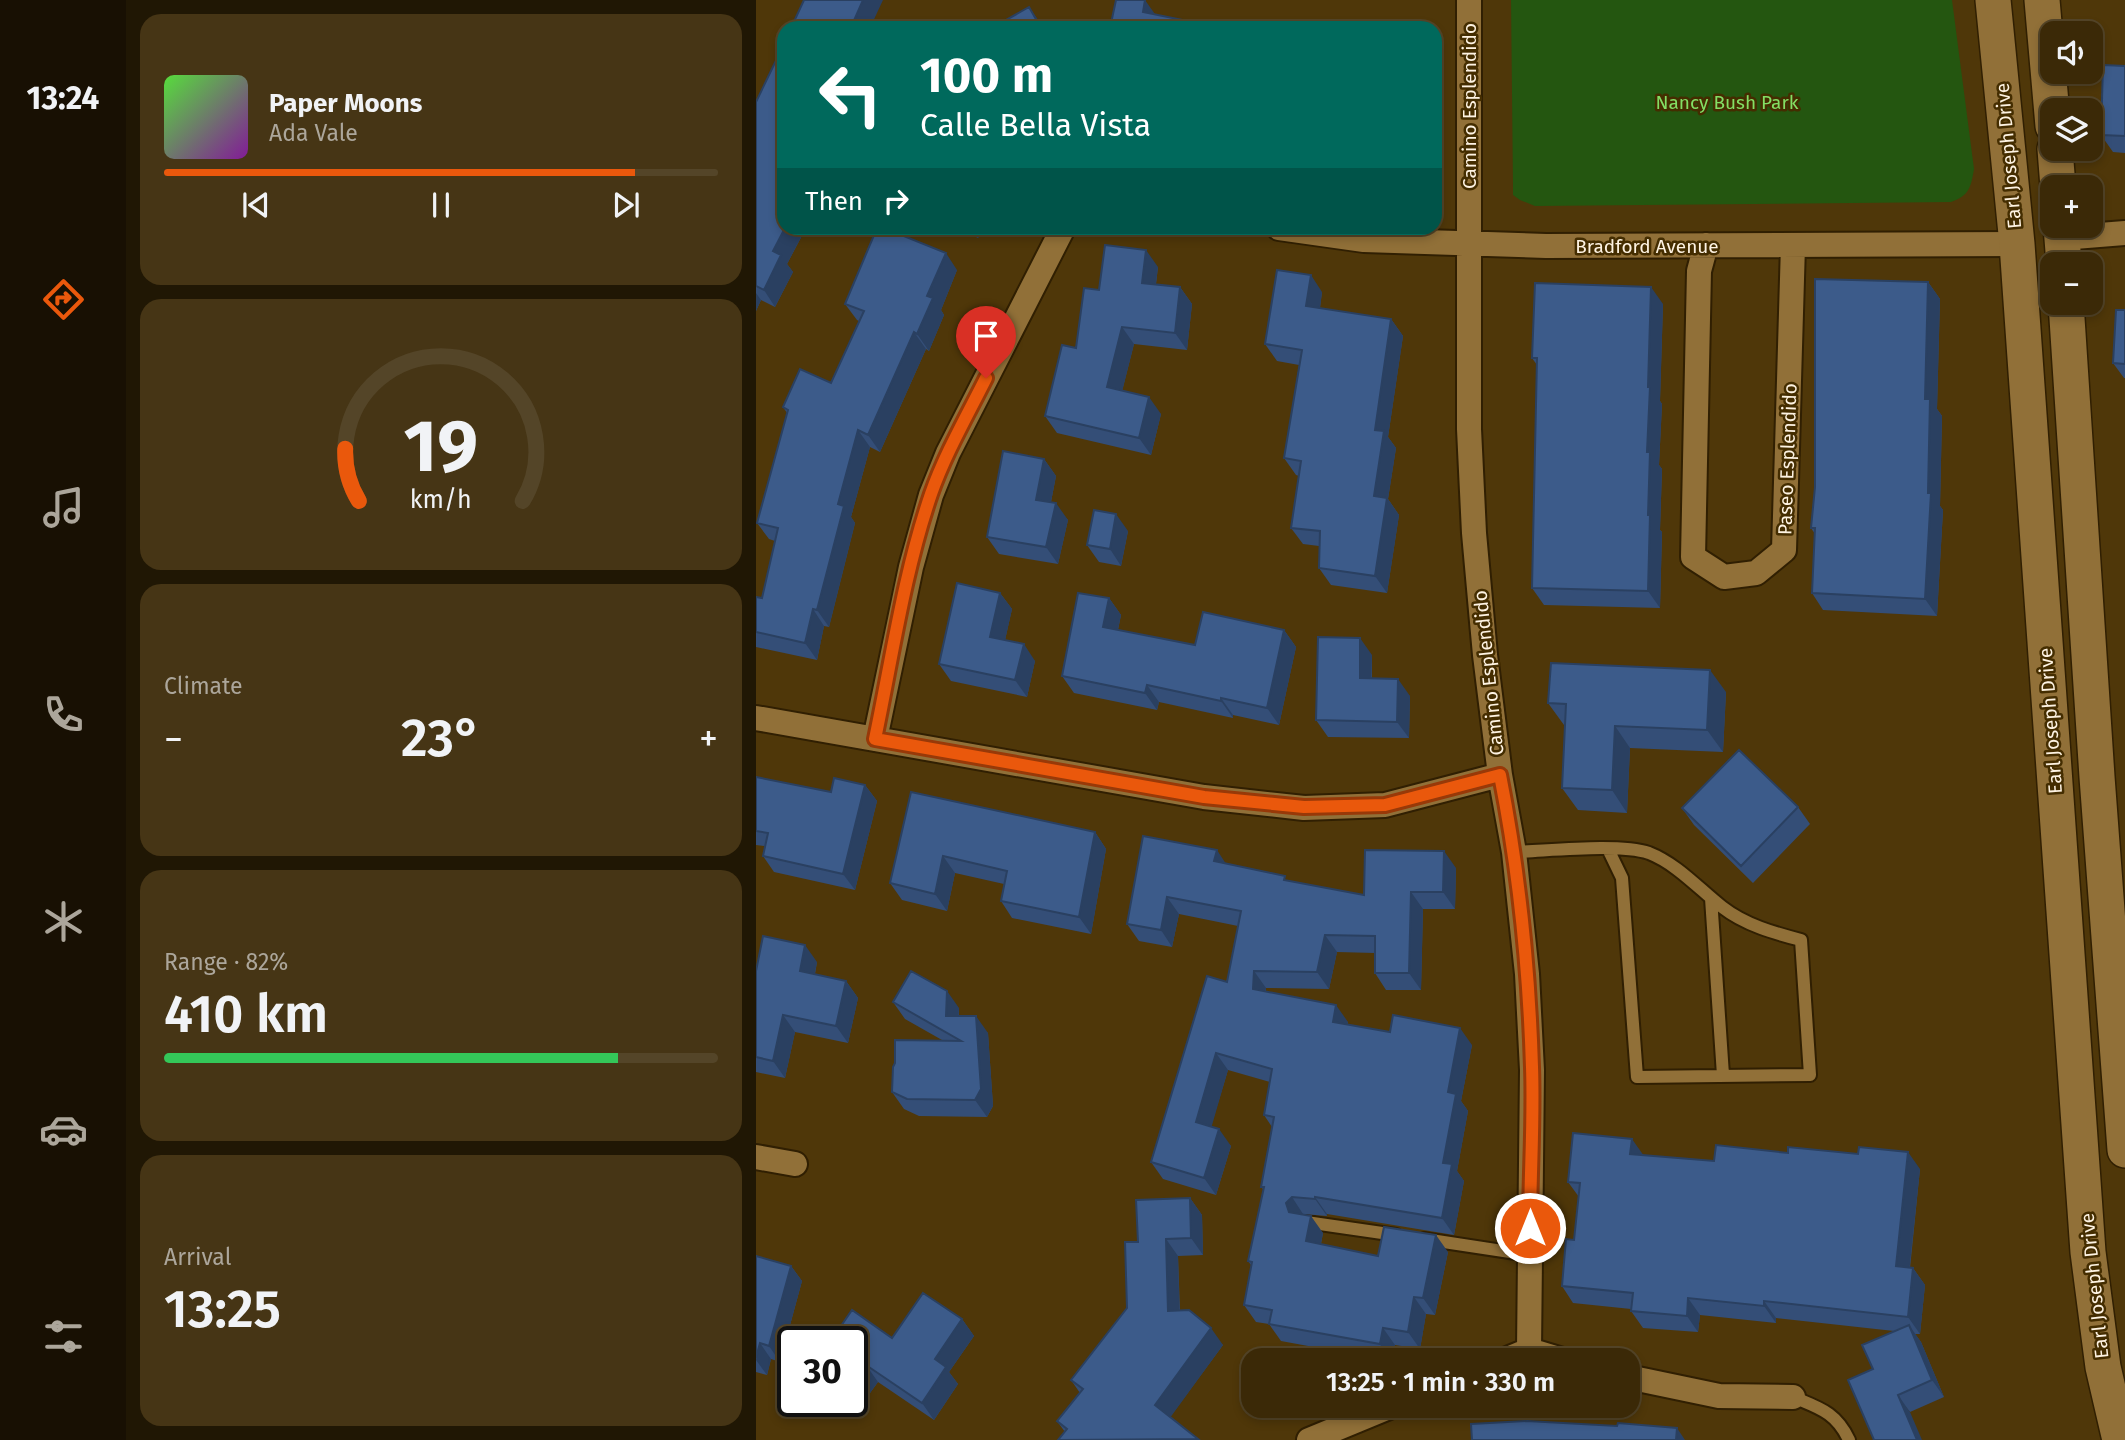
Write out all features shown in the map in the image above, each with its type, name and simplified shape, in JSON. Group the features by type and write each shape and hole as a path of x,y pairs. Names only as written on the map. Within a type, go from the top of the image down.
{"main road":[{"name":"Earl Joseph Drive","path":"1993,0 2017,244 2088,1252 2103,1367 2120,1440"},
{"path":"2042,0 2051,98"},
{"path":"2068,315 2097,777 2125,1150"}],"street":[{"name":"Camino Esplendido","path":"1469,0 1469,429 1474,533 1500,775 1514,852 1527,974 1532,1070 1528,1348"},
{"path":"2063,243 2125,233"},
{"path":"875,739 911,567 931,495 948,453 1059,235"},
{"name":"Bradford Avenue","path":"1329,235 1364,240 1546,246 2017,244"},
{"name":"Paseo Esplendido","path":"1706,245 1699,271 1693,557 1724,577 1756,573 1784,550 1793,245"},
{"path":"756,718 1204,797 1304,807 1385,805 1500,775"},
{"path":"756,1157 795,1164"},
{"path":"1640,1380 1719,1396 1793,1397"},
{"path":"1310,1440 1363,1418"}],"lane":[{"path":"1514,852 1608,849 1625,849 1648,853 1670,864 1725,910 1764,930 1801,940 1810,1075 1637,1077 1622,878 1608,849"},
{"path":"1711,898 1723,1075"},
{"path":"1306,1222 1530,1255"},
{"path":"1793,1397 1835,1417 1849,1440"}],"green space":[{"name":"Nancy Bush Park","path":"1511,0 1952,0 1974,169 1970,186 1962,197 1951,202 1535,206 1520,200 1513,195"}],"building":[{"path":"804,0 863,0 854,21 794,21"},
{"path":"1116,0 1145,0 1143,12 1187,21 1112,21"},
{"path":"1029,7 1037,21 1004,21"},
{"path":"777,58 777,235 781,235 773,251 781,255 764,290 756,286 756,102"},
{"path":"2103,65 2125,66 2125,136 2103,135"},
{"path":"874,235 901,235 946,253 927,296 933,298 917,334 914,332 868,435 858,430 838,504 844,506 817,610 813,609 805,643 756,632 756,597 762,598 778,528 757,523 788,410 783,407 800,369 831,383 864,311 845,304"},
{"path":"1105,245 1146,250 1142,283 1180,287 1175,333 1122,327 1107,387 1149,397 1139,438 1045,416 1062,345 1076,348 1084,288 1099,290"},
{"path":"1277,270 1311,275 1306,306 1391,319 1375,430 1384,431 1374,496 1387,498 1375,576 1319,568 1320,531 1291,528 1301,461 1284,458 1302,350 1265,344"},
{"path":"1815,279 1928,282 1925,399 1930,399 1928,493 1931,493 1925,599 1812,593 1815,528 1811,528 1815,487"},
{"path":"1535,283 1651,287 1647,452 1650,452 1648,591 1532,588 1537,358 1532,358"},
{"path":"2116,310 2125,310 2125,364 2113,363"},
{"path":"1003,451 1044,459 1036,500 1056,503 1046,547 987,537"},
{"path":"1094,510 1116,514 1110,549 1087,545"},
{"path":"957,583 1000,593 990,637 1024,644 1015,680 939,664"},
{"path":"1078,593 1109,598 1103,627 1195,645 1203,612 1284,630 1267,708 1147,685 1145,693 1062,676"},
{"path":"1318,637 1360,638 1360,678 1398,679 1397,722 1316,720"},
{"path":"1551,663 1710,670 1707,730 1615,726 1612,790 1562,788 1566,704 1548,703"},
{"path":"1739,750 1798,807 1741,866 1682,808"},
{"path":"756,777 831,792 834,778 865,785 843,874 763,856 768,833 756,831"},
{"path":"911,792 1095,832 1079,917 1001,901 1007,871 943,856 935,894 890,883"},
{"path":"1143,836 1217,850 1214,861 1285,876 1284,880 1364,895 1365,850 1444,851 1443,892 1411,892 1409,973 1375,973 1375,936 1325,935 1317,972 1254,971 1253,989 1336,1005 1333,1022 1390,1032 1393,1015 1460,1028 1448,1092 1456,1094 1443,1163 1452,1164 1442,1218 1315,1197 1292,1197 1286,1203 1289,1212 1311,1216 1306,1241 1378,1256 1384,1227 1436,1235 1423,1298 1414,1297 1408,1332 1383,1328 1380,1344 1269,1324 1272,1310 1244,1305 1252,1262 1248,1261 1264,1187 1261,1187 1274,1117 1264,1115 1272,1069 1216,1053 1196,1122 1219,1129 1204,1178 1151,1162 1207,976 1227,982 1241,911 1167,897 1161,930 1127,924"},
{"path":"763,936 805,945 800,971 846,981 836,1026 783,1015 773,1061 756,1057 756,971"},
{"path":"911,971 947,991 946,1016 976,1016 981,1089 975,1100 907,1099 892,1092 895,1040 961,1041 893,1002"},
{"path":"1573,1133 1632,1139 1630,1154 1714,1161 1716,1145 1788,1153 1788,1147 1858,1154 1859,1147 1908,1152 1896,1266 1913,1268 1908,1317 1764,1301 1764,1306 1688,1298 1687,1316 1631,1311 1633,1293 1562,1286 1566,1239 1574,1240 1580,1183 1568,1182"},
{"path":"1190,1198 1191,1238 1166,1239 1168,1311 1189,1310 1211,1328 1155,1405 1198,1439 1058,1440 1067,1429 1057,1421 1083,1389 1071,1380 1127,1308 1125,1242 1138,1242 1136,1200"},
{"path":"756,1256 791,1266 769,1346 760,1343 756,1358"},
{"path":"923,1293 962,1319 935,1359 946,1367 922,1403 868,1366 868,1326 841,1326 852,1310 892,1338"},
{"path":"1909,1325 1932,1380 1898,1395 1917,1440 1874,1440 1848,1380 1873,1369 1862,1345"},
{"path":"1527,1421 1617,1426 1618,1423 1677,1428 1676,1440 1472,1440 1471,1424"}],"route":[{"path":"986,378 948,453 931,495 911,567 875,739 1204,797 1304,807 1385,805 1500,775 1512,837 1527,974 1532,1070 1530,1228"}]}
